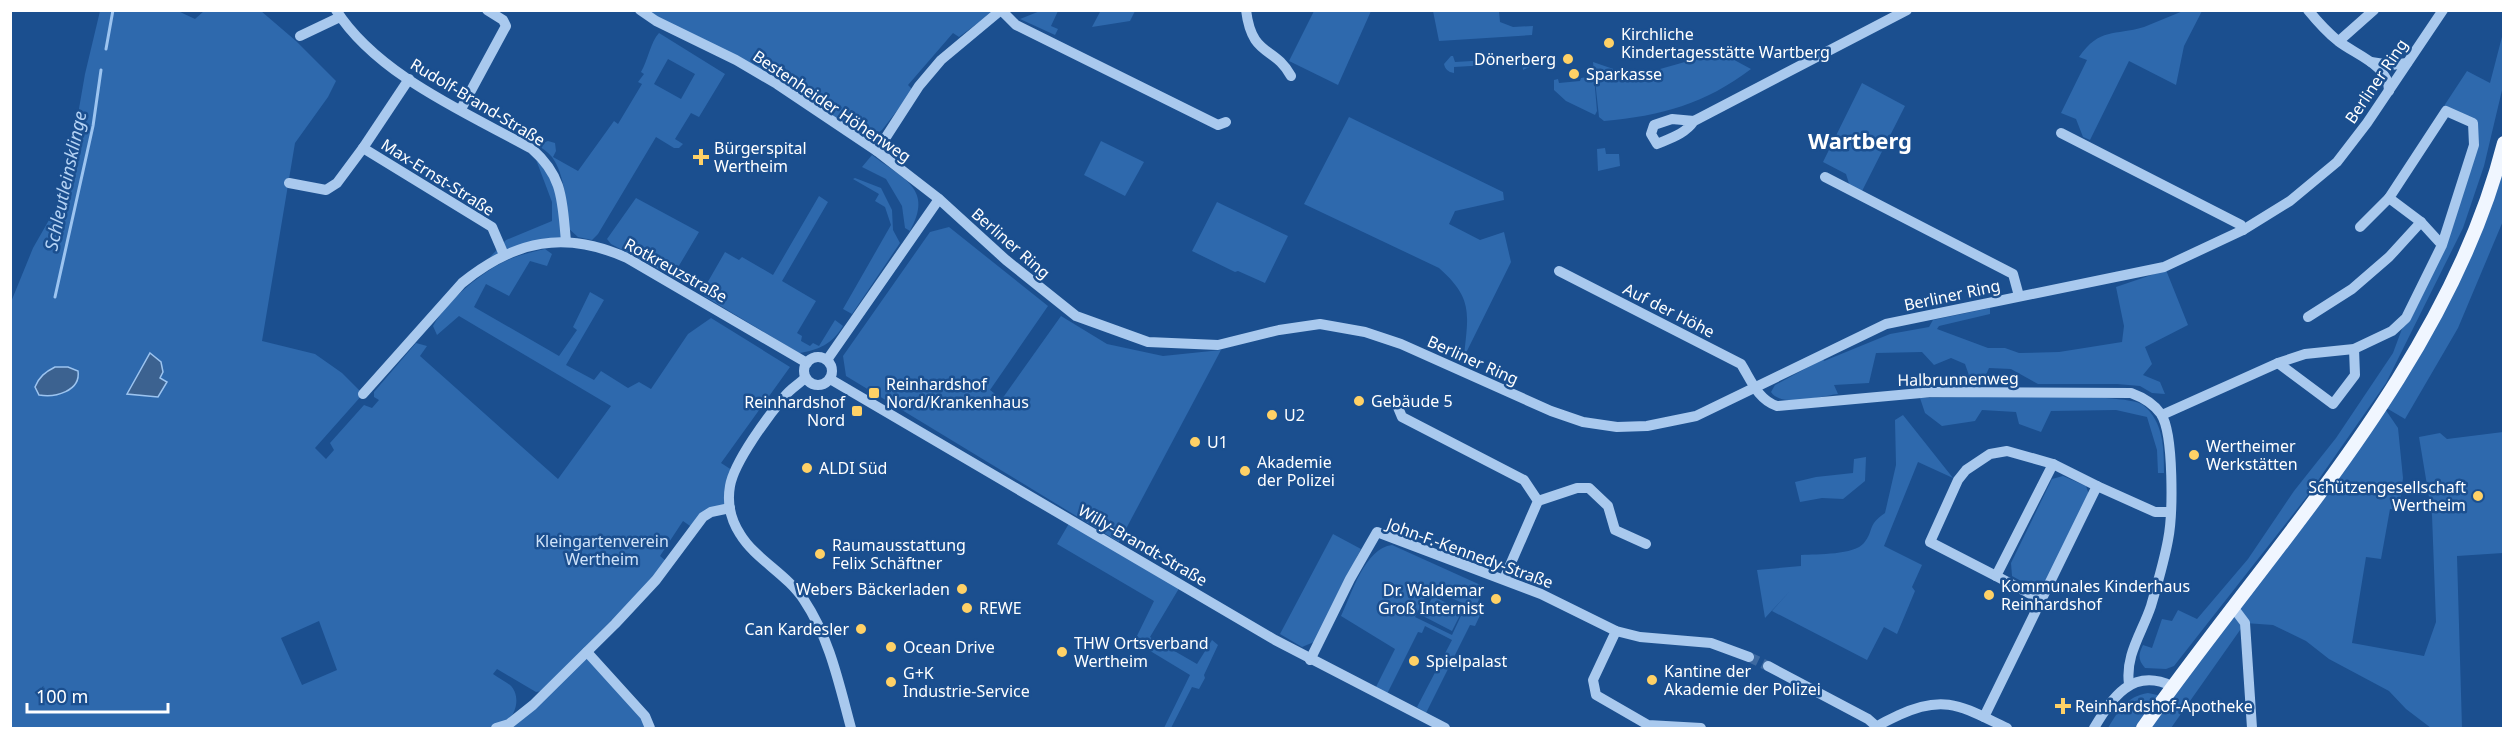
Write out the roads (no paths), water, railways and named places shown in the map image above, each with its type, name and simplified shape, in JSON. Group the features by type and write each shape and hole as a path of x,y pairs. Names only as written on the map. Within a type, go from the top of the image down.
{"main road":[{"path":"2143,729 2172,687 2350,452 2423,336 2473,232 2503,150"}],"street":[{"path":"461,109 506,26 503,20 487,10"},
{"name":"Bestenheider Höhenweg","path":"640,10 656,21 736,60 777,84 877,151 939,200"},
{"path":"877,151 919,86 941,60 1001,10 1011,22 1078,56 1218,125 1226,122"},
{"path":"1246,10 1252,38 1287,68 1291,76"},
{"path":"1694,121 1907,10"},
{"path":"2308,10 2339,41 2371,62 2389,81 2389,91"},
{"path":"2339,41 2374,10"},
{"name":"Berliner Ring","path":"939,200 1006,260 1076,316 1148,342 1218,345 1279,330 1320,324 1365,332 1401,344 1551,411 1583,422 1617,427 1647,426 1696,416 1886,324 2164,267 2243,230 2290,201 2337,162 2367,123 2443,10"},
{"path":"300,36 338,14"},
{"name":"Rudolf-Brand-Straße","path":"338,14 369,51 409,79 532,149 549,164 557,182 566,242"},
{"path":"2371,62 2391,65 2407,63"},
{"path":"363,148 409,79"},
{"path":"2129,684 2129,660 2150,608 2169,538 2170,460 2168,436 2162,415 2278,363 2304,354 2354,349 2392,332 2406,318 2442,245 2474,146 2473,123 2446,111 2389,198 2360,227"},
{"path":"2061,133 2241,225 2243,230"},
{"name":"Max-Ernst-Straße","path":"289,183 326,190 337,183 363,148 492,227 504,255"},
{"name":"Berliner Ring","path":"1825,177 2013,274 2019,296"},
{"path":"2389,198 2421,222 2442,245"},
{"path":"827,360 939,200"},
{"path":"2308,317 2352,289 2389,257 2421,222"},
{"name":"Rotkreuzstraße","path":"363,394 462,283 478,270 504,255 536,244 566,242 600,247 627,258 807,363"},
{"name":"Auf der Höhe","path":"1559,271 1741,364 1755,388"},
{"path":"2278,363 2333,404 2355,375 2354,349"},
{"path":"816,357 827,360 832,369 830,379 824,385 816,386 806,378 804,369 807,363 816,357"},
{"path":"806,378 786,395 744,453 730,485 731,518 747,544 789,582 814,617 826,640 851,729"},
{"name":"Willy-Brandt-Straße","path":"830,379 1310,660 1445,729"},
{"name":"Halbrunnenweg","path":"1755,388 1768,403 1777,406 1932,392 2131,393 2141,397 2162,415"},
{"path":"1397,405 1402,417 1524,480 1538,501"},
{"path":"2042,600 1930,542 1958,480 1966,470 1990,454 2007,451 2053,465 2155,512 2170,512"},
{"path":"1996,576 2053,465"},
{"path":"1984,717 2097,486"},
{"path":"1504,579 1538,501 1577,488 1589,488 1608,506 1616,530 1646,544"},
{"path":"496,729 509,724 533,705 587,652 656,580 703,517 711,512 730,508"},
{"name":"John-F.-Kennedy-Straße","path":"1310,660 1350,579 1377,532 1541,594 1616,631 1641,637 1711,643 1749,657"},
{"path":"2233,607 2245,623 2252,729"},
{"path":"1616,631 1593,680 1596,695 1648,725 1701,729"},
{"path":"587,652 645,716 650,729"},
{"path":"1768,666 1868,718 1875,728 1915,708 1934,704 1954,704 2007,729"},
{"path":"2094,729 2119,692 2129,684 2150,682 2172,687"}],"waterway":[{"name":"Schleutleinsklinge","path":"106,49 113,10"},
{"name":"Schleutleinsklinge","path":"55,297 93,126 101,70"}],"tunnel":[{"path":"1749,657 1768,666"}],"place":[{"name":"Kirchliche Kindertagesstätte Wartberg","path":"1609,43"},
{"name":"Dönerberg","path":"1568,59"},
{"name":"Sparkasse","path":"1574,74"},
{"name":"Bürgerspital Wertheim","path":"701,157"},
{"name":"Reinhardshof Nord/Krankenhaus","path":"874,393"},
{"name":"Gebäude 5","path":"1359,401"},
{"name":"Reinhardshof Nord","path":"857,411"},
{"name":"U2","path":"1272,415"},
{"name":"U1","path":"1195,442"},
{"name":"Wertheimer Werkstätten","path":"2194,455"},
{"name":"ALDI Süd","path":"807,468"},
{"name":"Akademie der Polizei","path":"1245,471"},
{"name":"Schützengesellschaft Wertheim","path":"2478,496"},
{"name":"Raumausstattung Felix Schäftner","path":"820,554"},
{"name":"Webers Bäckerladen","path":"962,589"},
{"name":"Kommunales Kinderhaus Reinhardshof","path":"1989,595"},
{"name":"Dr. Waldemar Groß Internist","path":"1496,599"},
{"name":"REWE","path":"967,608"},
{"name":"Can Kardesler","path":"861,629"},
{"name":"Ocean Drive","path":"891,647"},
{"name":"THW Ortsverband Wertheim","path":"1062,652"},
{"name":"Spielpalast","path":"1414,661"},
{"name":"Kantine der Akademie der Polizei","path":"1652,680"},
{"name":"G+K Industrie-Service","path":"891,682"},
{"name":"Reinhardshof-Apotheke","path":"2063,706"}],"district":[{"name":"Wartberg","path":"1860,141"}],"park label":[{"name":"Kleingartenverein Wertheim","path":"602,550"}]}
